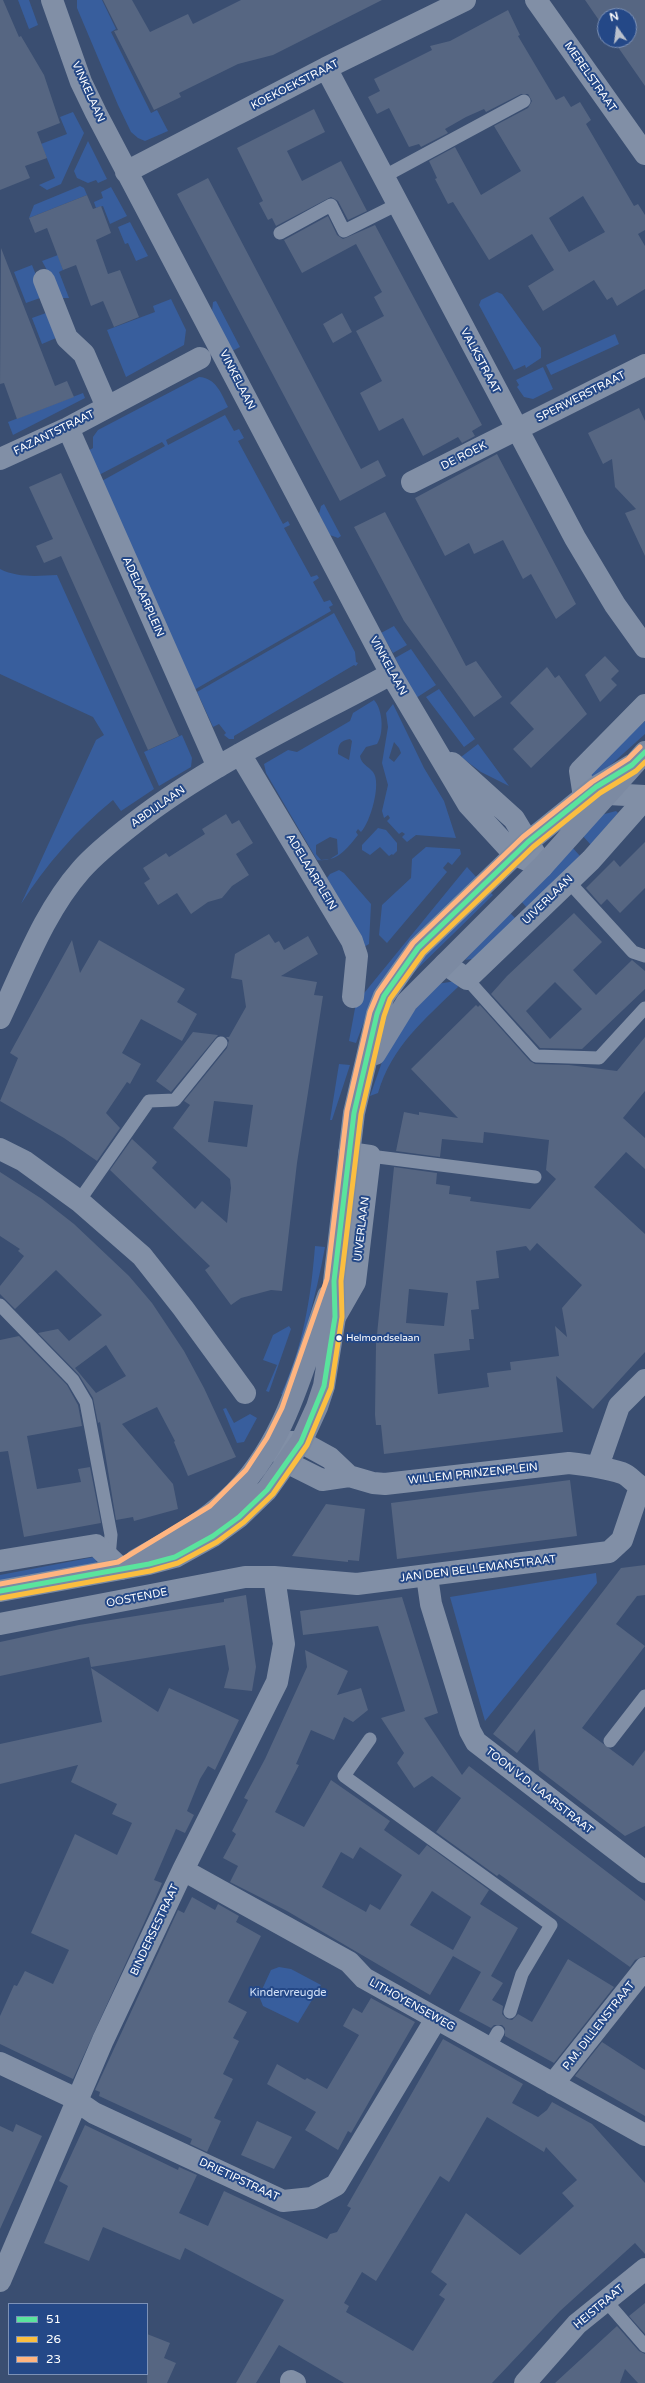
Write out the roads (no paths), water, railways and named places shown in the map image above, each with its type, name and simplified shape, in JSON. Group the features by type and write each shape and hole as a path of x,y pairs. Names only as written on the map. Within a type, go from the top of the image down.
{"main road":[{"name":"UIVERLAAN","path":"273,1442 294,1395 334,1281 360,1154 360,1079 377,1014 393,981 418,948 521,848 584,797 639,758"},
{"name":"UIVERLAAN","path":"360,1079 391,1024 407,1002 542,867 639,758"},
{"name":"UIVERLAAN","path":"288,1463 301,1442 317,1407 324,1386 335,1317 334,1281"},
{"path":"0,1591 115,1563 195,1526 219,1508 251,1474 273,1442"},
{"path":"115,1563 149,1564 175,1557 213,1536 258,1500 288,1463"}],"street":[{"name":"VINKELAAN","path":"52,0 81,82 126,172 391,674 438,751 514,820 521,848 542,867"},
{"name":"KOEKOEKSTRAAT","path":"126,172 326,68 465,0"},
{"name":"MERELSTRAAT","path":"536,0 645,154"},
{"name":"VALKSTRAAT","path":"326,68 516,430 575,538 615,605 645,647"},
{"name":"FAZANTSTRAAT","path":"44,280 67,338 84,354 107,407"},
{"name":"FAZANTSTRAAT","path":"0,459 68,428 200,358"},
{"name":"SPERWERSTRAAT","path":"516,430 645,365"},
{"name":"ADELAARPLEIN","path":"68,428 218,766"},
{"name":"DE ROEK","path":"412,482 516,430"},
{"name":"ABDIJLAAN","path":"0,1018 49,914 81,870 110,842 153,808 218,766 391,674"},
{"path":"584,797 580,771 645,704"},
{"name":"ADELAARPLEIN","path":"240,754 352,941 357,956 354,997"},
{"path":"608,794 645,796"},
{"name":"UIVERLAAN","path":"467,979 568,880 591,860 645,799"},
{"path":"445,964 467,979"},
{"path":"0,1149 24,1161 79,1200 142,1256 183,1308 245,1393"},
{"name":"UIVERLAAN","path":"335,1317 355,1282 360,1154"},
{"path":"598,1466 619,1406 645,1380"},
{"name":"WILLEM PRINZENPLEIN","path":"273,1442 301,1442 330,1458 349,1476"},
{"name":"WILLEM PRINZENPLEIN","path":"273,1442 288,1463 322,1480 349,1476 373,1483 385,1484 569,1463 598,1466 624,1474 642,1487"},
{"name":"JAN DEN BELLEMANSTRAAT","path":"274,1576 357,1584 609,1552 622,1540 642,1487"},
{"path":"0,1561 96,1545 115,1563"},
{"name":"OOSTENDE","path":"0,1624 245,1577 274,1576"},
{"name":"BINDERSESTRAAT","path":"0,2281 78,2102 103,2040 183,1870 277,1682 284,1644 274,1576"},
{"name":"TOON V.D. LAARSTRAAT","path":"427,1576 431,1604 470,1731 476,1742 645,1872"},
{"name":"LITHOYENSEWEG","path":"183,1870 349,1962 364,1978 436,2019 494,2040 553,2084 645,2135"},
{"name":"P.M. DILLENSTRAAT","path":"553,2084 645,1968"},
{"name":"DRIETIPSTRAAT","path":"0,2063 68,2095 94,2113 283,2201 312,2198 336,2185 436,2019"},
{"name":"HEISTRAAT","path":"525,2383 577,2324 645,2269"}],"lane":[{"path":"383,177 524,101"},
{"path":"280,233 332,205 344,231 398,204"},
{"path":"568,880 633,952 645,956"},
{"path":"467,979 536,1056 598,1058 645,1008"},
{"path":"79,1200 149,1100 175,1100 221,1043"},
{"path":"360,1154 535,1177"},
{"path":"0,1305 73,1380 86,1402 115,1563"},
{"path":"610,1741 645,1696"},
{"path":"370,1739 344,1776 551,1925 522,1974 510,2012"},
{"path":"606,2301 645,2346"}],"place":[{"name":"Helmondselaan","path":"339,1338"}],"park label":[{"name":"Kindervreugde","path":"288,1993"}]}
